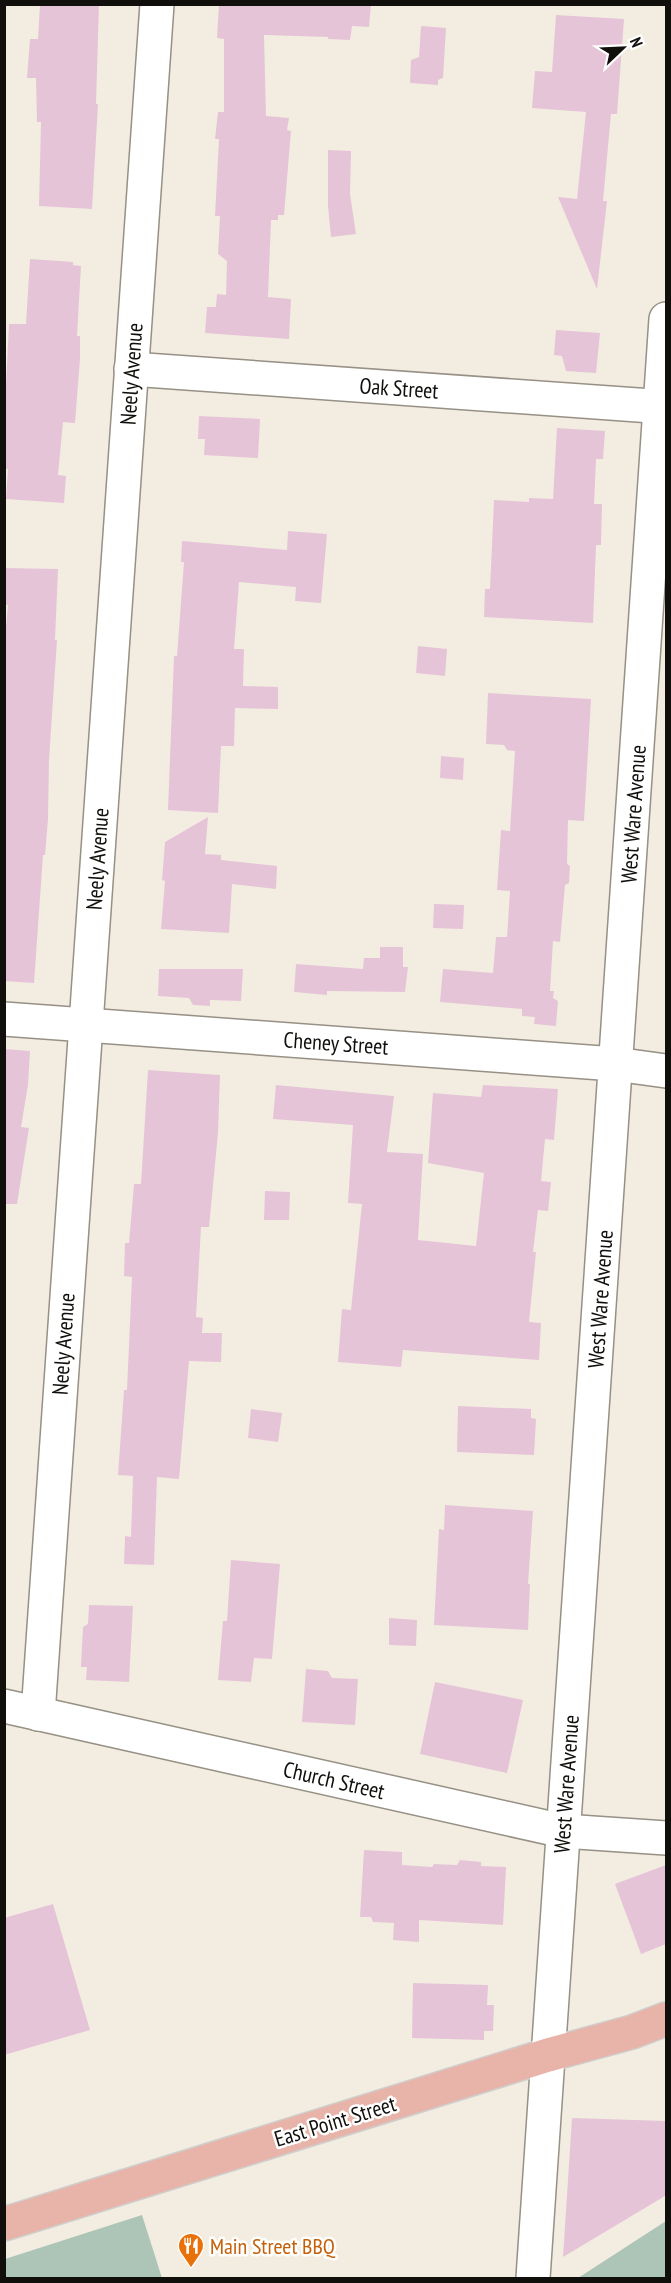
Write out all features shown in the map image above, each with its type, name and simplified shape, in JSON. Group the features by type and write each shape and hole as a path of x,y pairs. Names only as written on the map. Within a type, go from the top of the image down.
{"main road":[{"name":"East Point Street","path":"4,2224 548,2055 632,2032 666,2019"}],"street":[{"name":"Neely Avenue","path":"38,1714 157,4"},
{"name":"West Ware Avenue","path":"532,2278 615,1065 664,406 666,319"},
{"name":"Oak Street","path":"131,369 664,406"},
{"name":"Cheney Street","path":"4,1019 615,1065 666,1071"},
{"name":"Church Street","path":"4,1706 563,1831 666,1838"}],"green space":[{"path":"142,2215 162,2278 5,2278 5,2259"},
{"path":"666,2221 666,2278 578,2278"}],"building":[{"path":"40,4 99,4 96,104 98,104 92,209 39,206 41,122 37,122 36,78 27,78 30,39 38,39"},
{"path":"219,4 371,4 369,27 352,26 350,40 264,35 266,116 289,118 287,130 291,131 284,215 278,215 278,220 271,220 268,297 291,299 289,339 205,333 207,307 216,307 217,294 226,295 227,261 218,254 220,216 215,216 219,139 215,139 218,112 224,112 224,39 217,38"},
{"path":"556,15 624,19 617,114 611,114 603,201 607,201 597,289 558,197 577,199 586,112 532,108 535,71 552,72"},
{"path":"421,26 446,28 443,78 438,80 438,85 410,83 411,60 419,57"},
{"path":"328,150 351,151 350,194 356,234 331,237 328,206"},
{"path":"30,259 73,262 73,265 81,266 77,336 80,336 80,359 75,423 63,422 58,475 66,476 64,503 6,499 8,469 4,469 4,384 6,385 9,324 26,324"},
{"path":"556,330 600,333 596,373 566,371 562,356 554,355"},
{"path":"199,416 260,419 258,458 204,455 205,439 198,439"},
{"path":"557,428 605,431 603,459 596,459 594,504 602,504 601,545 596,545 593,623 484,617 485,589 490,589 494,500 529,502 529,498 553,499"},
{"path":"288,531 327,534 321,603 295,601 296,587 239,582 234,649 244,649 243,686 278,687 278,709 235,708 234,746 221,746 218,813 168,810 174,656 177,656 184,562 181,562 182,541 287,550"},
{"path":"4,568 58,569 55,640 57,640 49,760 48,819 45,855 43,855 34,983 4,981 4,648 8,605 4,605"},
{"path":"418,646 447,649 445,676 416,673"},
{"path":"488,693 591,699 584,821 568,820 569,883 565,885 560,942 553,941 550,991 554,991 553,998 558,1001 556,1026 534,1024 535,1017 522,1016 522,1009 440,1002 443,969 493,973 496,937 507,937 510,891 497,890 501,830 510,831 515,751 507,750 504,745 486,744"},
{"path":"441,756 464,758 463,780 440,778"},
{"path":"208,817 205,854 221,855 221,860 277,866 276,889 232,884 229,933 161,929 165,842"},
{"path":"434,904 464,905 463,929 433,928"},
{"path":"380,947 403,947 403,967 408,967 405,992 327,991 327,995 294,992 296,964 363,969 364,958 380,958"},
{"path":"159,969 243,969 241,1001 210,1000 210,1006 193,1005 189,998 158,996"},
{"path":"4,1049 30,1051 28,1085 21,1127 29,1128 17,1204 4,1204"},
{"path":"148,1070 220,1075 218,1133 209,1227 201,1227 196,1317 203,1318 202,1333 222,1333 221,1362 189,1361 179,1479 157,1477 154,1565 124,1564 125,1536 131,1537 133,1476 118,1475 124,1390 127,1390 132,1277 124,1276 125,1243 129,1243 134,1184 141,1184"},
{"path":"276,1085 394,1096 387,1152 423,1154 418,1240 476,1246 484,1173 428,1163 433,1093 481,1097 483,1085 558,1089 554,1140 545,1139 541,1181 551,1182 548,1211 538,1210 533,1252 536,1252 529,1322 541,1323 539,1360 403,1350 401,1367 338,1362 342,1309 351,1310 362,1204 348,1203 353,1125 273,1119"},
{"path":"265,1191 290,1192 289,1220 264,1220"},
{"path":"458,1406 531,1409 531,1418 536,1419 534,1455 457,1452"},
{"path":"251,1409 282,1413 278,1442 248,1438"},
{"path":"445,1505 533,1511 528,1584 530,1584 528,1630 434,1625 439,1529 444,1530"},
{"path":"231,1560 280,1564 272,1659 254,1658 251,1682 218,1680 223,1621 227,1621"},
{"path":"89,1605 133,1606 129,1682 86,1680 87,1667 81,1667 83,1627 88,1624"},
{"path":"389,1618 417,1620 416,1646 389,1645"},
{"path":"306,1669 328,1671 332,1678 358,1679 355,1725 302,1722"},
{"path":"435,1682 523,1700 507,1773 420,1754"},
{"path":"364,1850 402,1852 402,1865 432,1867 434,1864 457,1865 460,1860 481,1862 481,1866 506,1867 503,1925 419,1920 419,1942 393,1940 394,1923 373,1922 371,1917 360,1917"},
{"path":"666,1865 666,1944 641,1954 615,1884"},
{"path":"53,1904 90,2030 4,2055 4,1918"},
{"path":"413,1983 488,1985 487,2005 494,2005 493,2031 484,2031 484,2040 412,2038"},
{"path":"572,2118 666,2121 665,2196 563,2257"}],"place":[{"name":"Main Street BBQ","path":"191,2269"}]}
